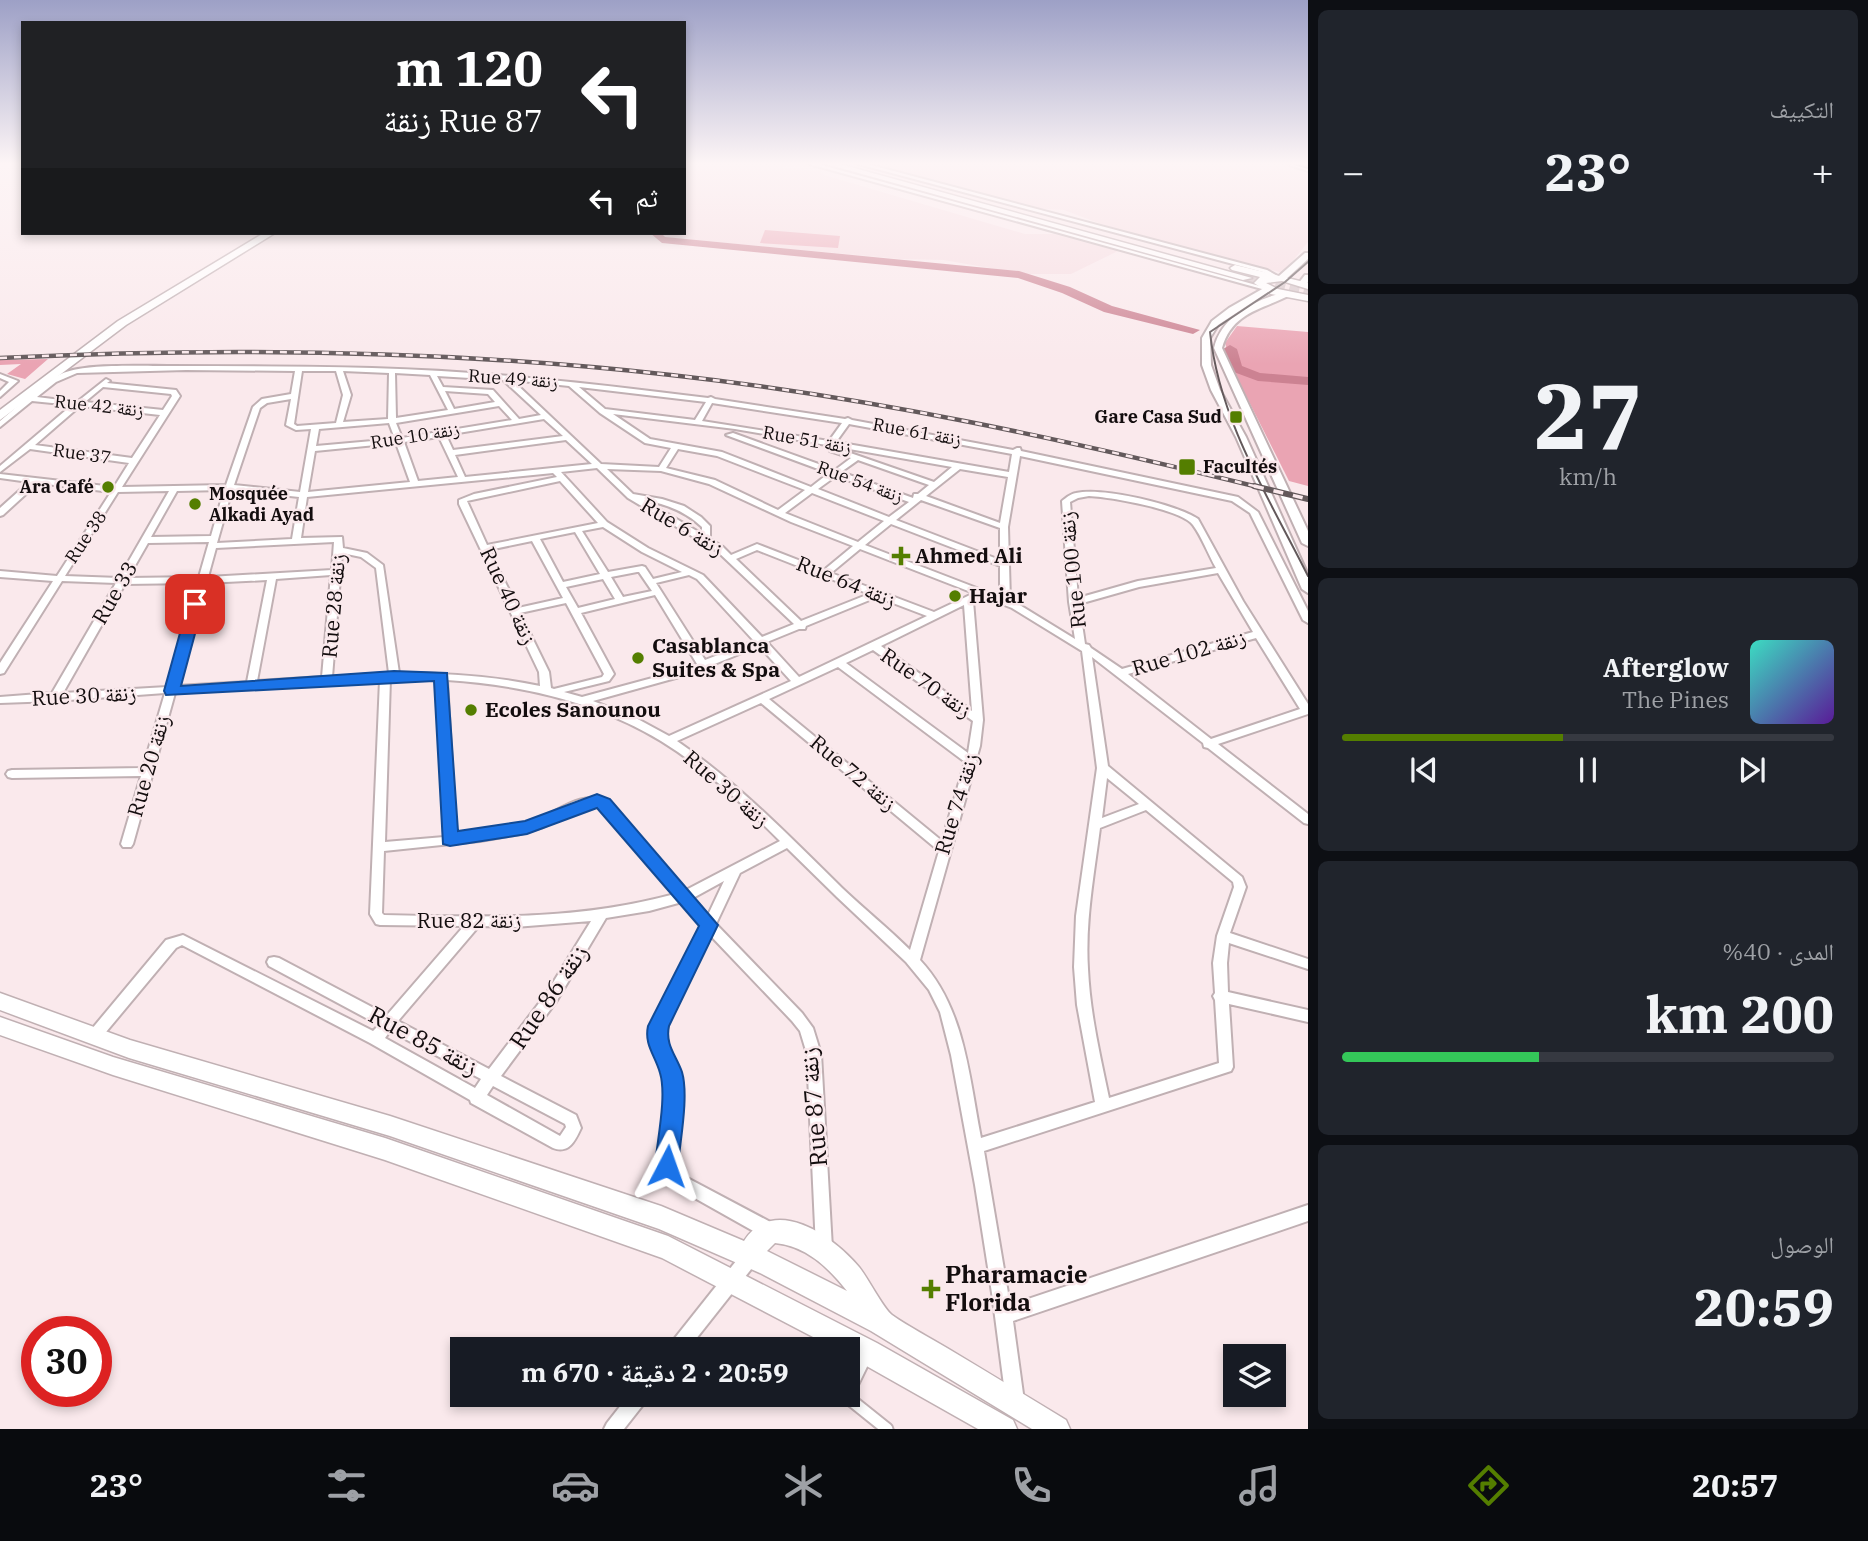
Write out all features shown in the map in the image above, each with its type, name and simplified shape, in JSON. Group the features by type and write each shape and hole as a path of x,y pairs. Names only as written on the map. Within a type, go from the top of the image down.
{"main road":[{"path":"1070,231 1264,288 1302,291"},
{"path":"1077,231 1249,276 1088,231"},
{"path":"1094,231 1278,278 1302,291"},
{"path":"0,401 108,320 167,283 192,272 244,235"},
{"path":"0,416 121,323 267,235"},
{"path":"1264,288 1262,279 1278,278"},
{"path":"0,1000 96,1034 129,1049 390,1126 660,1218 769,1264 880,1322 1056,1429"},
{"path":"0,1026 113,1066 413,1158 668,1248 868,1352 1004,1429"},
{"path":"750,1257 754,1247 770,1231 783,1230 824,1251 854,1280 880,1322"}],"street":[{"path":"1055,231 1264,288"},
{"path":"1112,231 1265,271 1278,278 1308,255"},
{"path":"1264,288 1211,328 1205,339 1206,362 1217,392 1239,432 1308,589"},
{"path":"1302,291 1256,308 1230,324 1223,332 1218,348 1308,543"},
{"path":"299,368 290,425 315,427 392,421 502,403"},
{"name":"Rue 49 زنقة","path":"0,425 71,372 299,368 432,373 571,384 603,411 648,441 719,454 1003,564"},
{"path":"339,425 347,395 340,369"},
{"path":"0,470 118,370"},
{"path":"392,371 392,421 415,485"},
{"path":"432,373 452,411"},
{"path":"0,395 14,383 13,379 2,376"},
{"name":"Rue 6 زنقة","path":"505,378 596,466 652,511 706,539 732,558 757,547"},
{"name":"Rue 61 زنقة","path":"571,384 711,399 848,420 1017,450 1235,499 1254,512 1308,620"},
{"path":"102,385 173,392 176,396 166,414"},
{"path":"440,389 490,392 517,421"},
{"name":"Rue 20 زنقة","path":"127,844 229,487 257,407 273,399 294,396"},
{"name":"Rue 42 زنقة","path":"32,399 166,414"},
{"path":"698,422 711,399"},
{"name":"Rue 51 زنقة","path":"603,411 698,422 732,431 808,439 1010,475"},
{"name":"Rue 38","path":"0,671 166,414"},
{"name":"Rue 10 زنقة","path":"312,449 398,441 544,417"},
{"path":"832,443 848,420"},
{"path":"480,426 491,446"},
{"path":"147,540 213,543 296,541 306,495 315,427"},
{"path":"719,454 732,431"},
{"name":"Rue 54 زنقة","path":"732,431 836,473 1003,527"},
{"path":"441,433 463,480"},
{"path":"451,453 566,438"},
{"path":"808,439 933,484"},
{"name":"Rue 37","path":"28,446 135,461"},
{"path":"662,469 676,446"},
{"path":"1005,602 1003,527 1010,475 1017,450"},
{"path":"779,513 856,458"},
{"path":"0,476 118,490 229,487 306,495 558,474 596,466 662,469 712,482 779,513 1005,602 1084,645 1208,744 1305,814"},
{"path":"610,478 623,466"},
{"path":"825,573 914,498 958,466"},
{"path":"558,474 604,524 645,550 691,572 707,583 798,682"},
{"name":"Rue 40 زنقة","path":"550,690 463,500 558,474"},
{"path":"0,513 36,481"},
{"name":"Rue 33","path":"55,698 175,488"},
{"name":"Rue 100 زنقة","path":"1104,1106 1084,1005 1081,967 1082,916 1103,768 1084,645 1074,602 1065,505 1068,498 1080,493 1099,494 1187,515 1195,521 1221,570"},
{"path":"631,496 668,503 685,510 706,526 706,539"},
{"path":"0,500 13,501"},
{"path":"485,548 604,524"},
{"path":"577,529 621,601"},
{"name":"Rue 28 زنقة","path":"296,541 333,538 340,540 327,680"},
{"path":"535,538 609,676 550,690"},
{"name":"Rue 64 زنقة","path":"757,547 935,616"},
{"name":"Rue 82 زنقة","path":"339,550 364,555 380,567 389,676 378,847 376,914 380,920 526,922 602,914 686,896 734,874 788,842"},
{"path":"732,558 802,626"},
{"path":"561,585 640,569 703,665"},
{"path":"1074,602 1138,584 1221,570 1307,710 1208,744"},
{"path":"0,574 57,580 202,582 337,572"},
{"path":"651,582 691,572"},
{"path":"251,686 272,577"},
{"path":"575,612 657,592"},
{"path":"668,741 839,663 982,593"},
{"path":"585,700 653,683 703,665 876,594"},
{"path":"514,611 569,600"},
{"name":"Rue 74 زنقة","path":"913,963 943,848 972,762 978,720 968,600"},
{"name":"Rue 102 زنقة","path":"1120,673 1258,634"},
{"name":"Rue 70 زنقة","path":"874,646 978,720"},
{"path":"839,663 972,762"},
{"name":"Rue 30 زنقة","path":"0,700 389,676 442,676 550,690 585,700 668,741 701,763 788,842 913,963 940,995 948,1014 976,1147 1005,1315 1016,1404"},
{"path":"378,847 450,839 442,676"},
{"name":"Rue 72 زنقة","path":"762,698 943,848"},
{"path":"976,1147 1224,1071 1227,1064 1220,996 1223,936 1240,887 1238,880 1103,768"},
{"path":"12,774 148,772"},
{"name":"Rue 87 زنقة","path":"450,839 527,827 589,801 604,804 709,925 797,1017 811,1040 824,1251"},
{"path":"1094,826 1148,805"},
{"path":"734,874 659,1026 656,1039 671,1074 673,1088 667,1160 669,1174 673,1178 770,1231"},
{"name":"Rue 86 زنقة","path":"476,1098 556,990 602,914"},
{"path":"375,1039 475,922"},
{"path":"1223,936 1308,964"},
{"path":"96,1034 171,944 183,940 375,1039 476,1098"},
{"name":"Rue 85 زنقة","path":"274,962 571,1120 574,1128 560,1144 476,1098"},
{"path":"1220,996 1308,1016"},
{"path":"1005,1315 1308,1213"},
{"path":"687,1337 750,1257"},
{"path":"868,1352 849,1391 852,1401 887,1429"},
{"path":"613,1429 630,1407"}],"shaded area":[{"path":"686,231 1014,231 1025,234 1054,234 1118,251 1071,274 1024,274 944,260 900,259 660,235 686,235"},
{"path":"765,231 840,236 838,248 760,243"},
{"path":"1123,231 1308,231 1308,242 1283,273"},
{"path":"1237,326 1308,332 1308,486 1289,481 1233,370 1225,343"},
{"path":"48,359 25,379 7,374 21,364 0,365 0,360"}],"waterway":[{"path":"657,235 662,240 1019,275 1066,290 1108,309 1193,330"},
{"path":"1230,349 1236,368 1258,377 1308,381"}],"tunnel":[{"path":"1247,278 1308,295"}],"tram line":[{"path":"1308,262 1285,282 1210,332 1215,365 1235,427 1262,488 1308,576"}],"railway":[{"path":"0,358 168,352 336,353 504,360 671,375 820,395 968,422 1116,453 1262,488"},
{"path":"1254,486 1308,499"}],"place":[{"name":"Gare Casa Sud","path":"1236,417"},
{"name":"Facultés","path":"1187,467"},
{"name":"Ara Café","path":"108,487"},
{"name":"Mosquée Alkadi Ayad","path":"195,504"},
{"name":"Ahmed Ali","path":"901,556"},
{"name":"Hajar","path":"955,596"},
{"name":"Casablanca Suites & Spa","path":"638,658"},
{"name":"Ecoles Sanounou","path":"471,710"},
{"name":"Pharamacie Florida","path":"931,1289"}],"route":[{"path":"195,604 171,691 394,676 442,676 450,839 527,827 542,823 589,801 600,801 686,896 709,925 659,1026 656,1039 658,1049 671,1074 673,1088 667,1166"}]}
